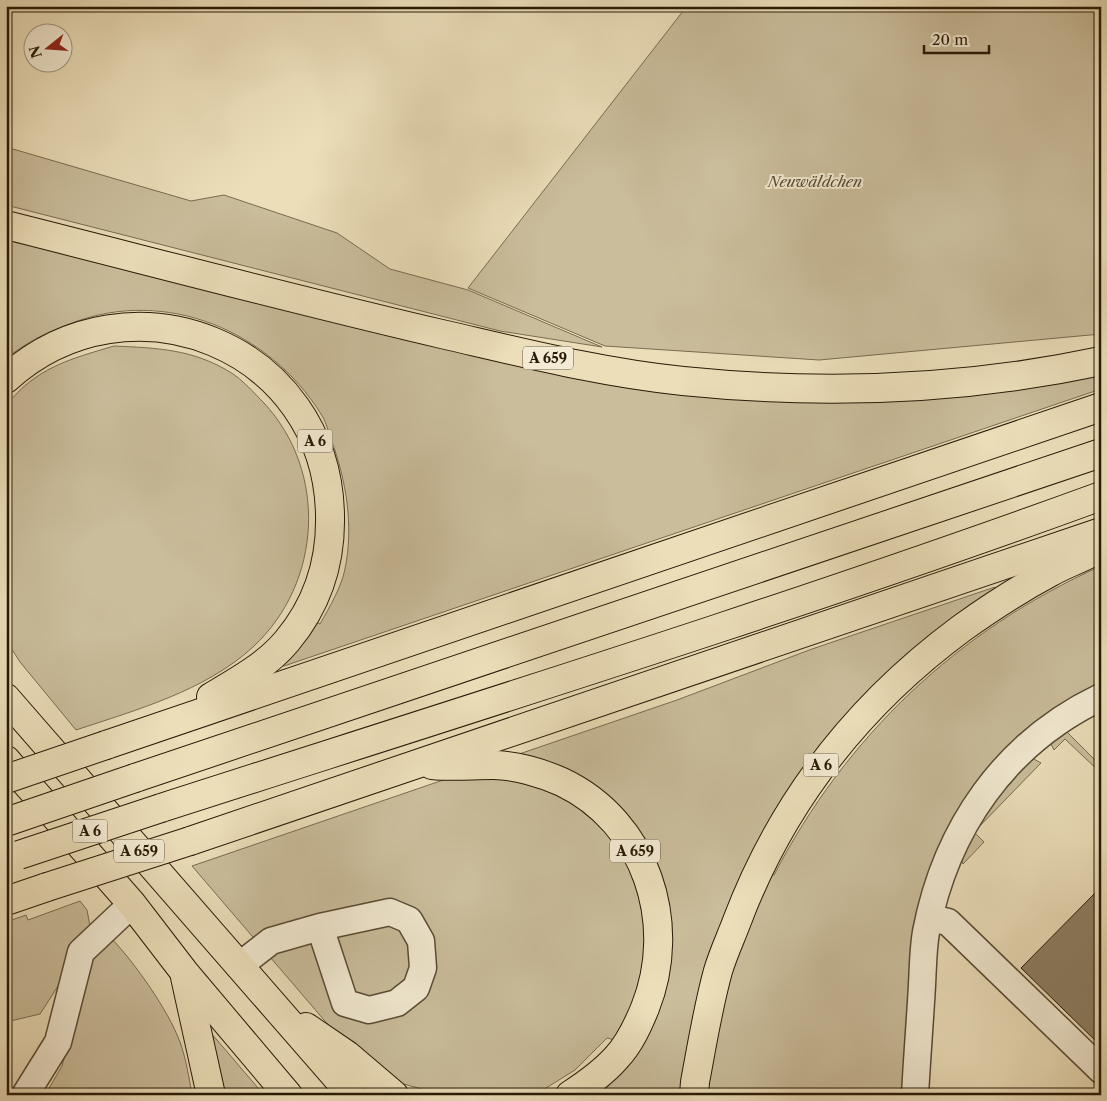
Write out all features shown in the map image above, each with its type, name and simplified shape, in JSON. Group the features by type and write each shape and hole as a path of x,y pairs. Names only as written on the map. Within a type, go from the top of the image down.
{"highway":[{"name":"A 659","path":"6,225 415,328 561,361 680,381 798,388 898,386 950,383 1029,374 1101,361"},
{"name":"A 6","path":"6,379 42,351 76,337 118,327 154,327 183,331 221,343 252,364 281,389 294,404 318,446 326,474 330,505 330,535 326,564 317,592 305,616 286,642 246,676 158,727"},
{"path":"6,779 1101,407"},
{"name":"A 6","path":"6,822 1101,453"},
{"name":"A 6","path":"13,857 714,630 940,555 1101,496"},
{"path":"6,902 1101,532"},
{"name":"A 6","path":"694,1095 718,970 750,887 785,818 809,781 868,710 911,668 962,628 1013,594 1101,546"},
{"name":"A 659","path":"6,698 352,1095"},
{"name":"A 659","path":"6,760 132,904 185,973 288,1095"},
{"name":"A 659","path":"416,763 454,767 494,765 530,771 562,782 584,795 617,823 643,865 652,890 659,920 658,954 649,998 636,1029 618,1056 595,1079 570,1095"},
{"path":"185,973 211,1095"},
{"name":"A 659","path":"272,1004 347,1055 394,1095"}],"lane":[{"path":"915,1095 926,933 947,860 966,819 991,782 1032,741 1077,708 1101,697"},
{"path":"25,1095 58,1042 80,952 132,904"},
{"path":"930,918 948,922 1101,1070"},
{"path":"239,966 270,941 320,927"}],"green space":[{"name":"Neuwäldchen","path":"687,6 1101,6 1101,334 819,360 605,346 468,288"},
{"path":"6,147 191,201 224,195 337,233 390,269 468,290 602,347 500,331 6,205"},
{"path":"6,236 735,397 1101,368 1101,389 284,666 281,665 316,622 320,624 341,583 348,552 347,503 341,470 326,423 321,414 299,385 273,360 244,339 212,324 178,314 143,310 108,313 72,323 46,334 6,359"},
{"path":"114,346 160,349 188,354 216,364 235,375 244,383 264,403 285,431 299,461 307,494 308,527 304,560 293,592 276,621 253,647 214,676 169,698 76,730 20,662 6,640 6,406 29,382 41,374 68,361"},
{"path":"1101,566 1101,685 1044,718 981,776 939,845 913,927 904,1095 597,1095 605,1090 641,1047 607,1038 575,1070 538,1093 443,1095 393,1081 330,1027 192,866 677,700 812,649 995,587 996,592 948,626 748,866 774,875 803,824 835,777 871,733 911,692 954,655 1000,622 1049,592"},
{"path":"1067,732 1101,766 1101,773 1065,739 1054,750 1050,742"},
{"path":"1032,758 1041,763 974,832 984,842 963,864 960,855 981,817 1006,783 1026,761"},
{"path":"80,901 87,910 90,926 60,983 40,1014 6,1022 6,922 26,915 28,920"},
{"path":"111,938 150,987 175,1029 184,1055 192,1095 45,1095 62,1066 94,945"},
{"path":"211,1033 264,1095 222,1095"}],"building":[{"path":"1101,887 1101,1046 1021,968"}]}
